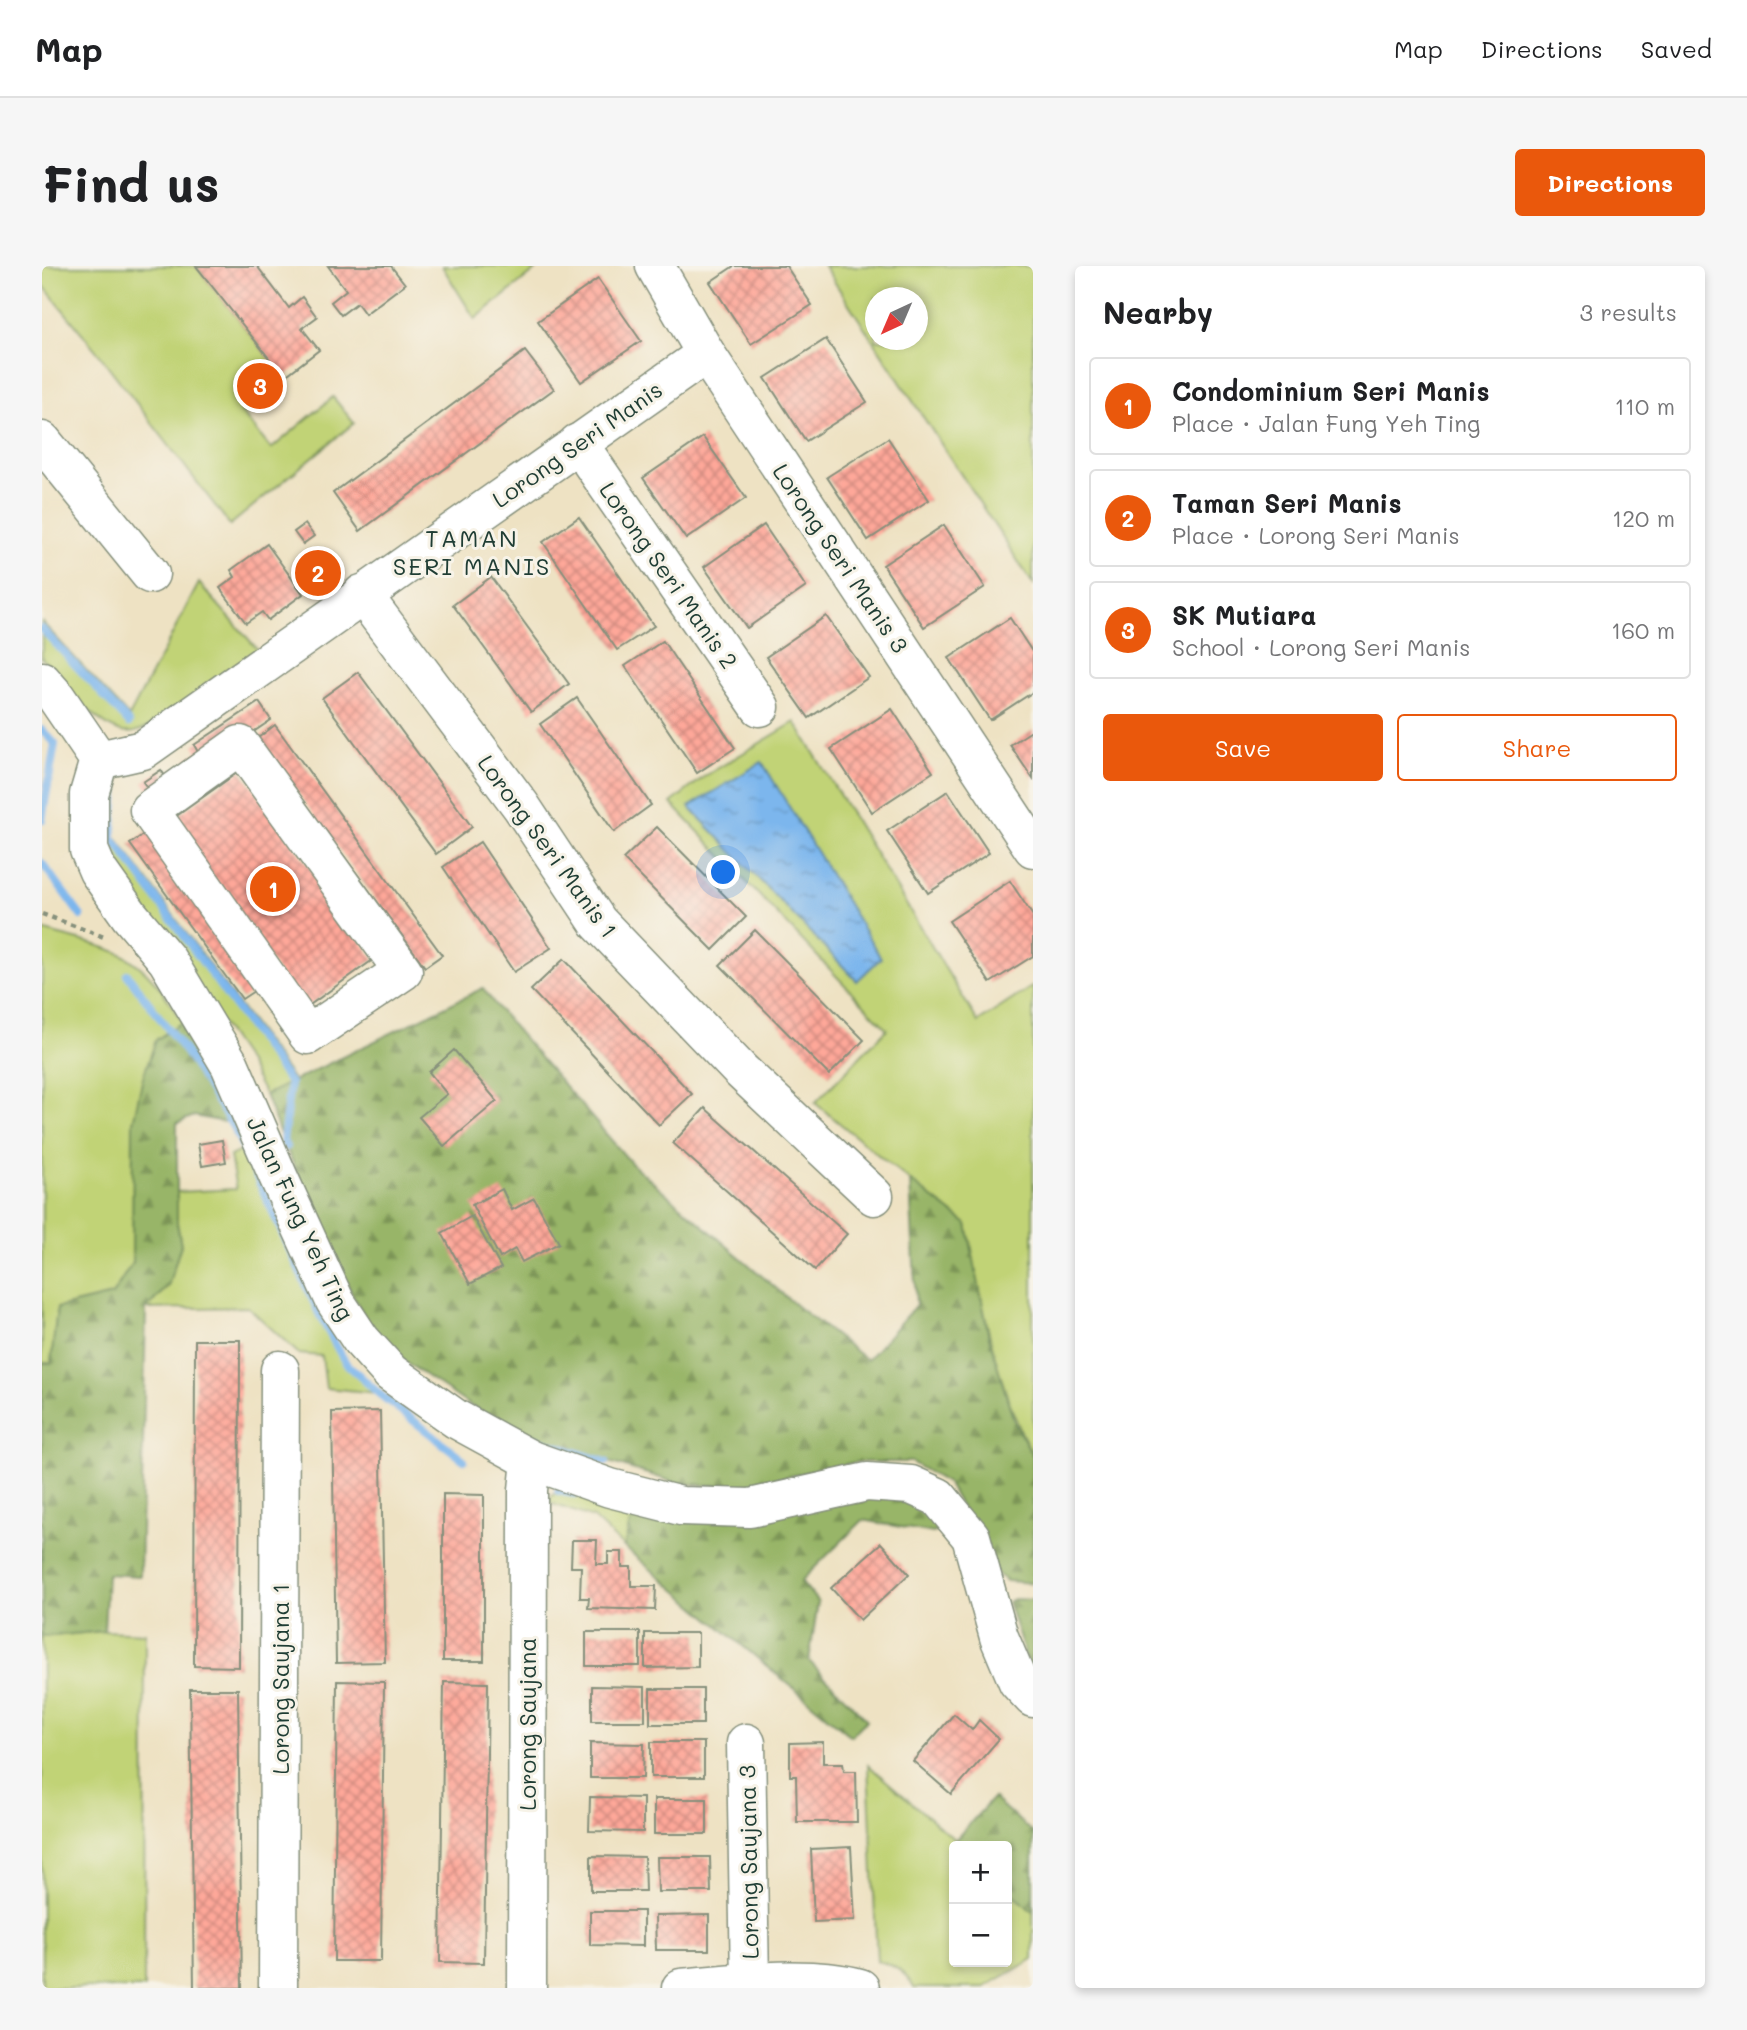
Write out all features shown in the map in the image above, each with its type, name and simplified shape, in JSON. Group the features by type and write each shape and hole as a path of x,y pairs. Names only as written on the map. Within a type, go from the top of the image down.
{"street":[{"name":"Lorong Seri Manis 3","path":"655,266 706,354 1033,848"},
{"name":"Lorong Seri Manis","path":"99,760 143,750 706,354"},
{"path":"42,441 150,574"},
{"name":"Lorong Seri Manis 2","path":"578,443 760,707"},
{"name":"Lorong Seri Manis 1","path":"362,594 521,806 598,922 740,1070 874,1196"},
{"path":"42,681 99,760"},
{"path":"210,703 403,971 308,1035 149,810 240,745"},
{"name":"Jalan Fung Yeh Ting","path":"99,760 89,794 89,850 98,871 130,916 167,960 230,1065 335,1301 361,1340 391,1373 456,1419 531,1460 610,1488 681,1506 750,1508 867,1482 911,1485 938,1497 971,1537 999,1637 1018,1682 1033,1698"},
{"name":"Lorong Saujana 1","path":"278,1988 280,1370"},
{"name":"Lorong Saujana","path":"527,1988 528,1490 531,1460"},
{"name":"Lorong Saujana 3","path":"746,1743 750,1982"},
{"path":"681,1988 750,1982 841,1982 860,1988"}],"green space":[{"path":"42,266 196,266 284,377 241,412 271,449 333,397 354,423 230,525 42,284"},
{"path":"442,266 541,266 475,319"},
{"path":"824,266 1033,266 1033,584 879,350 928,350 928,287 865,287 865,328"},
{"path":"199,583 260,652 148,727 129,733 111,728 89,711 42,658 42,622 129,717"},
{"path":"795,722 978,1022 1033,986 1033,1456 999,1372 984,1314 967,1224 815,1103 887,1029 671,803 705,776"},
{"path":"117,838 294,1081 265,1095 248,1063 123,877 114,853"},
{"path":"42,930 103,947 131,960 156,984 182,1022 156,1040 133,1122 133,1263 112,1295 57,1308 51,1364 42,1363"},
{"path":"483,988 632,1164 799,1308 867,1360 916,1305 910,1181 967,1224 989,1337 1014,1421 1033,1456 1033,1583 1007,1581 998,1575 948,1484 911,1462 857,1462 737,1487 677,1483 538,1440 469,1405 403,1360 374,1332 353,1296 265,1095"},
{"path":"182,1022 195,1038 235,1117 224,1122 194,1116 177,1123 177,1223 181,1245 168,1286 146,1309 140,1576 107,1574 104,1631 42,1637 42,1363 51,1363 57,1308 112,1295 132,1263 133,1122 143,1077 156,1040"},
{"path":"244,1149 321,1318 345,1362 378,1393 326,1388 322,1356 299,1354 248,1307 146,1309 168,1286 181,1245 177,1223 177,1192 236,1189 230,1156"},
{"path":"562,1487 635,1503 624,1547 593,1518 550,1503 550,1498"},
{"path":"894,1487 953,1526 933,1533 863,1520 801,1581 818,1602 809,1661 867,1720 851,1736 624,1547 635,1503"},
{"path":"1013,1599 1033,1600 1033,1680 1008,1602"},
{"path":"104,1631 145,1633 144,1988 42,1988 42,1637"},
{"path":"868,1765 956,1841 949,1841 949,1967 1012,1967 1012,1893 1033,1912 1033,1959 983,1988 914,1988 898,1970 877,1961"},
{"path":"993,1798 1033,1833 1033,1912 1012,1893 1012,1841 955,1840"}],"water":[{"path":"762,762 881,958 857,981 689,807"}],"building":[{"path":"196,266 257,266 289,308 302,297 317,317 302,328 319,350 284,377"},
{"path":"328,266 391,266 405,284 365,314 357,303 341,315 331,302 346,290"},
{"path":"734,266 786,266 812,305 751,344 710,282"},
{"path":"598,279 641,341 581,382 538,321"},
{"path":"826,339 867,402 806,441 765,378"},
{"path":"525,351 554,389 360,531 333,493"},
{"path":"703,437 746,498 686,539 643,478"},
{"path":"888,438 929,500 868,540 827,477"},
{"path":"579,517 654,626 617,650 543,542"},
{"path":"305,524 314,536 303,544 294,532"},
{"path":"764,525 806,587 747,628 704,567"},
{"path":"944,525 985,587 924,627 883,565"},
{"path":"267,544 303,594 268,620 262,612 246,623 220,588 235,577 231,570"},
{"name":"TAMAN SERI MANIS","path":"321,552 339,575 314,594 296,571"},
{"path":"491,577 569,684 531,712 453,605"},
{"path":"826,616 869,677 809,718 766,657"},
{"path":"1010,618 1033,653 1033,692 990,720 949,658"},
{"path":"663,641 735,748 697,773 625,666"},
{"path":"358,672 472,827 436,854 322,698"},
{"path":"577,698 651,805 614,832 540,724"},
{"path":"259,702 271,720 206,764 190,763 187,759 198,752 194,745"},
{"path":"892,709 933,772 872,812 831,749"},
{"path":"275,725 442,955 425,967 258,738"},
{"path":"1033,730 1033,779 1010,745"},
{"path":"161,770 169,782 152,794 143,782"},
{"path":"241,770 374,959 304,1009 171,820"},
{"path":"948,791 989,853 928,893 887,831"},
{"path":"657,827 746,917 713,950 623,859"},
{"path":"148,831 260,987 242,999 130,844"},
{"path":"480,842 551,948 514,972 443,867"},
{"path":"1010,881 1033,916 1033,956 990,983 949,921"},
{"path":"755,930 864,1040 829,1075 720,965"},
{"path":"564,959 692,1094 659,1125 531,990"},
{"path":"454,1050 497,1101 444,1146 419,1117 447,1094 429,1072"},
{"path":"705,1108 847,1234 815,1270 673,1143"},
{"path":"222,1140 226,1162 202,1166 198,1144"},
{"path":"502,1189 512,1210 534,1198 559,1243 522,1262 515,1249 500,1258 472,1205"},
{"path":"472,1216 501,1268 470,1284 442,1233"},
{"path":"195,1340 240,1340 239,1667 194,1666"},
{"path":"380,1411 385,1662 336,1663 332,1412"},
{"path":"443,1494 484,1495 484,1661 443,1661"},
{"path":"572,1540 597,1540 596,1564 608,1564 608,1552 622,1552 622,1567 631,1567 631,1586 656,1586 655,1610 588,1608 589,1598 580,1598 581,1567 571,1567"},
{"path":"881,1543 909,1574 860,1620 831,1588"},
{"path":"586,1632 640,1632 640,1666 586,1666"},
{"path":"645,1633 698,1633 698,1667 645,1668"},
{"path":"337,1681 384,1682 381,1961 334,1961"},
{"path":"444,1682 488,1683 484,1963 440,1962"},
{"path":"592,1686 645,1687 645,1721 592,1721"},
{"path":"190,1689 238,1689 242,1988 194,1988"},
{"path":"650,1689 703,1689 703,1724 650,1724"},
{"path":"954,1714 972,1730 979,1720 999,1739 951,1794 913,1761"},
{"path":"651,1742 704,1742 704,1777 651,1777"},
{"path":"823,1742 823,1763 843,1763 844,1771 856,1771 857,1822 797,1822 796,1776 790,1776 790,1743"},
{"path":"590,1743 644,1744 643,1778 590,1778"},
{"path":"590,1797 643,1798 643,1832 589,1831"},
{"path":"654,1799 707,1799 707,1834 654,1834"},
{"path":"851,1847 855,1920 814,1922 811,1849"},
{"path":"591,1856 644,1857 645,1891 591,1891"},
{"path":"657,1857 710,1857 711,1892 658,1892"},
{"path":"590,1911 643,1911 643,1946 590,1945"},
{"path":"709,1915 709,1950 656,1950 655,1916"}],"waterway":[{"path":"42,629 129,723"},
{"path":"42,730 55,744 42,820"},
{"path":"116,791 112,837 290,1083 283,1141 286,1147"},
{"path":"42,863 81,916"},
{"path":"127,974 187,1054 235,1130 321,1318 345,1362 378,1393 464,1460"},
{"path":"538,1440 606,1462"},
{"path":"558,1491 574,1494"},
{"path":"982,1646 989,1671 1003,1685"}],"place":[{"name":"SK Mutiara","path":"260,386"},
{"name":"Taman Seri Manis","path":"318,573"},
{"name":"Condominium Seri Manis","path":"273,889"}],"district":[{"name":"TAMAN SERI MANIS","path":"472,551"}]}
